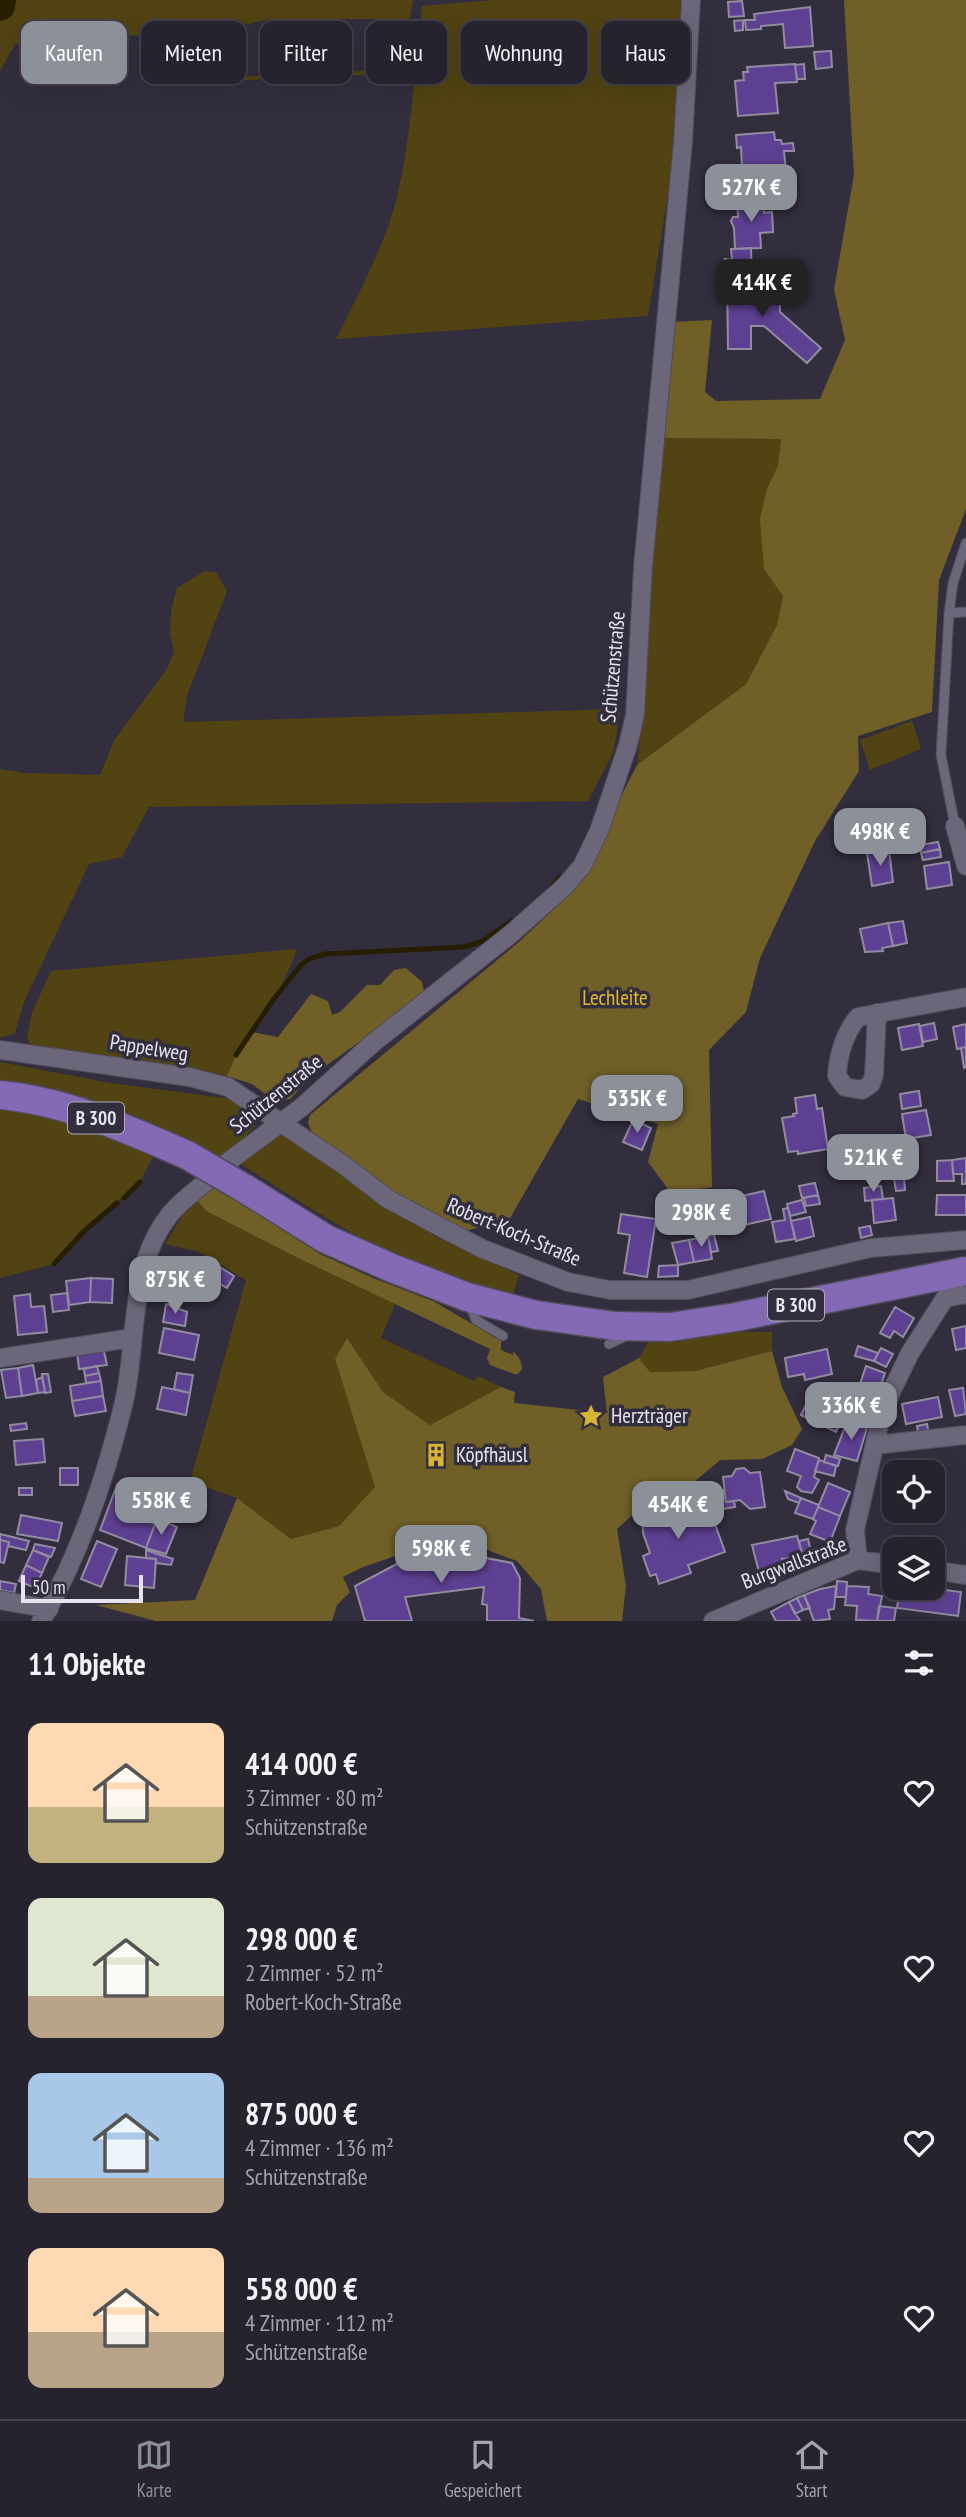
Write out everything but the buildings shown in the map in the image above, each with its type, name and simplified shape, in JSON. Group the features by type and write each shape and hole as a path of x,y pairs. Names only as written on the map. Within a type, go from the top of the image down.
{"main road":[{"name":"B 300","path":"0,1095 69,1110 120,1126 187,1155 326,1239 467,1297 536,1315 615,1326 670,1326 964,1283"}],"street":[{"name":"Schützenstraße","path":"225,1164 302,1107 373,1042 512,933 564,887 582,866 599,831 628,745 635,715 643,567 683,142 691,0"},
{"path":"955,826 966,866"},
{"path":"877,1013 966,997"},
{"name":"Pappelweg","path":"0,1050 189,1077 228,1087 279,1123"},
{"name":"Robert-Koch-Straße","path":"279,1123 345,1166 388,1199 483,1249 568,1282 610,1290 688,1290 871,1248 966,1240"},
{"path":"0,1600 45,1615 85,1529 107,1461 124,1399 144,1258 167,1218 207,1181"},
{"path":"858,1560 855,1530 875,1445 892,1390 910,1353 944,1298 964,1283"},
{"path":"0,1358 132,1338"},
{"path":"875,1445 966,1435"},
{"name":"Burgwallstraße","path":"713,1621 858,1560 882,1563"},
{"path":"945,1572 966,1575"}],"lane":[{"path":"955,826 941,755 949,613 953,583 966,543"},
{"path":"949,613 966,612"},
{"path":"467,1297 476,1320 503,1336"},
{"path":"609,1344 646,1327"}],"shaded area":[{"path":"0,0 413,0 410,19 271,19 246,24 246,21 141,21 141,35 127,36 127,21 21,21 21,44 15,44 0,71"},
{"path":"492,0 681,0 680,21 601,21 601,84 676,84 671,177 648,316 336,339 362,287 392,215 402,173 414,84 447,84 447,21 420,21 422,6"},
{"path":"352,71 366,71 366,75 352,75"},
{"path":"260,75 260,79 246,80 246,76"},
{"path":"658,438 781,439 778,465 767,489 764,569 783,595 777,625 746,684 637,765 645,690 649,568"},
{"path":"205,571 216,572 227,591 187,696 183,722 621,709 613,753 588,801 149,807 122,857 89,864 24,1002 15,1033 0,1038 0,769 24,773 100,775 115,739 167,669 174,652 170,633 171,611 177,588"},
{"path":"912,721 921,749 870,770 860,740"},
{"path":"297,949 283,982 227,1076 191,1068 31,1045 27,1039 32,1012 51,971"},
{"path":"0,1062 111,1083 231,1099 249,1109 255,1126 222,1161 175,1134 125,1113 0,1082"},
{"path":"0,1107 57,1118 155,1152 140,1182 84,1231 54,1264 0,1278"},
{"path":"279,1134 287,1135 388,1209 441,1239 519,1275 513,1295 456,1279 380,1248 239,1163"},
{"path":"197,1200 206,1211 395,1304 381,1338 474,1381 478,1376 501,1387 430,1425 383,1392 347,1338 335,1359 376,1487 339,1526 291,1539 237,1498 190,1482 246,1280 199,1252 165,1244 187,1208"},
{"path":"727,1327 733,1332 772,1332 772,1351 695,1371 650,1372 639,1358 652,1336"}],"green space":[{"name":"Lechleite","path":"844,0 966,0 966,509 939,580 932,712 858,736 859,771 815,841 760,958 746,1012 709,1050 712,1187 671,1193 648,1162 658,1124 578,1099 509,1220 465,1231 392,1192 322,1142 312,1133 308,1123 310,1115 519,942 570,894 608,834 619,800 637,765 746,684 777,625 783,596 764,569 760,519 767,489 778,465 781,439 658,438 670,322 712,320 705,392 716,401 820,399 845,340 834,289 854,175"},
{"path":"406,968 422,982 425,995 313,1075 290,1099 276,1102 252,1084 227,1076 236,1055 252,1032 278,1037 311,994 328,1001 332,1015 340,1012 367,985 380,985 394,970"},
{"path":"214,1185 320,1254 435,1302 501,1341 501,1350 513,1355 513,1351 522,1369 518,1374 514,1374 490,1365 487,1358 490,1349 302,1260 206,1211 197,1200"},
{"path":"347,1338 383,1392 430,1425 501,1387 515,1392 514,1403 607,1413 603,1377 639,1358 650,1372 695,1371 772,1351 782,1387 802,1429 792,1445 762,1459 720,1460 680,1494 641,1507 617,1529 626,1586 622,1621 547,1621 541,1589 517,1561 482,1548 431,1544 363,1567 343,1577 350,1592 337,1605 332,1621 156,1621 96,1605 195,1600 237,1498 291,1539 339,1526 375,1487 335,1359"}],"waterway":[{"path":"0,6 1,0"},
{"path":"549,890 560,877"},
{"path":"236,1055 273,1000 309,959 325,954 464,947 481,942 512,921"},
{"path":"124,1198 140,1182"},
{"path":"54,1264 84,1231 117,1203"}],"place":[{"name":"Herzträger","path":"591,1416"},
{"name":"Köpfhäusl","path":"436,1455"}]}
